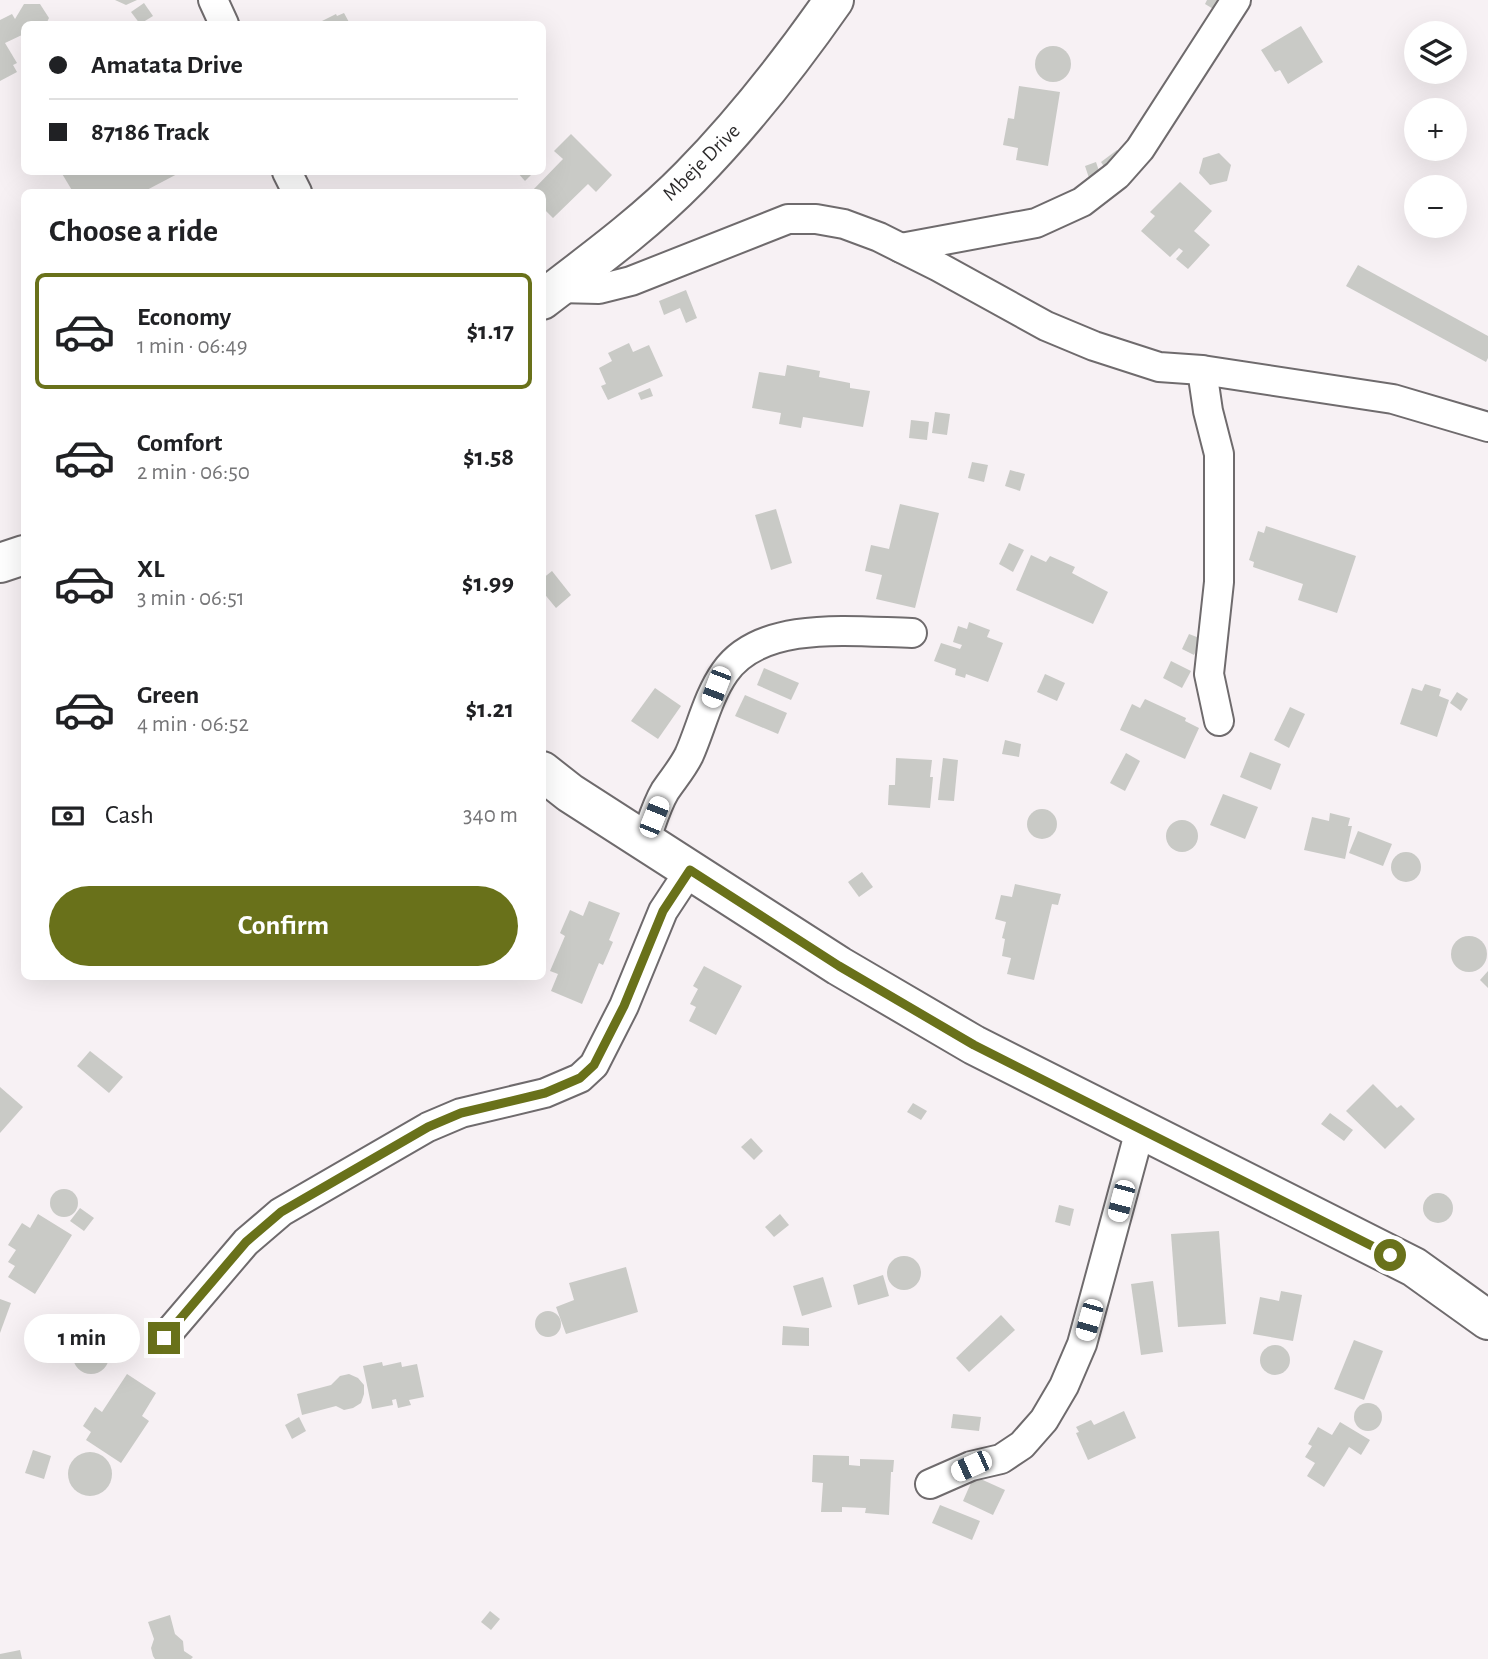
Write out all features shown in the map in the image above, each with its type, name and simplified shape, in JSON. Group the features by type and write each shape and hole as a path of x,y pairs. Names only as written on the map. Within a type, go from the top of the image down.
{"street":[{"path":"213,0 223,21"},
{"name":"Mbeje Drive","path":"550,294 615,244 688,179 740,123 794,57 834,0"},
{"path":"901,248 1036,223 1082,202 1117,175 1140,149 1237,0"},
{"path":"550,294 599,289 631,281 788,219 816,219 844,224 901,248 1046,326 1094,346 1159,367 1202,370 1394,399 1488,427"},
{"path":"1202,370 1219,454 1219,582 1209,674 1219,721"},
{"path":"0,563 21,556"},
{"path":"645,841 664,793 689,755 716,687 726,670 739,658 762,644 788,634 807,631 912,633"},
{"path":"546,774 570,793 839,966 974,1045 1414,1267 1488,1320"},
{"path":"164,1338 246,1242 281,1212 428,1127 461,1113 545,1093 580,1078 594,1065 624,1006 663,911 690,870"},
{"path":"930,1484 971,1466 1001,1459 1022,1445 1044,1420 1064,1386 1082,1344 1140,1130"}],"building":[{"path":"115,0 137,0 126,5"},
{"path":"1207,0 1221,0 1215,10 1205,4"},
{"path":"144,3 153,16 145,21 138,21 131,12"},
{"path":"24,4 40,4 49,18 48,21 21,21 21,35 5,43 17,63 13,65 17,72 0,81 0,20 12,14 15,19"},
{"path":"344,13 348,21 322,21 336,14 337,16"},
{"path":"1301,26 1323,62 1288,84 1280,70 1275,72 1261,50"},
{"path":"1053,46 1066,51 1071,64 1066,77 1053,82 1040,77 1035,64 1040,51"},
{"path":"1019,86 1060,92 1048,166 1016,160 1018,148 1003,145 1008,118 1014,119"},
{"path":"571,134 612,175 596,192 588,184 553,218 546,211 546,189 534,189 563,159 554,151"},
{"path":"1117,150 1123,159 1107,171 1101,162"},
{"path":"1219,153 1231,165 1227,181 1210,185 1199,173 1203,158"},
{"path":"1096,162 1101,177 1090,181 1085,166"},
{"path":"63,175 175,175 149,189 71,189"},
{"path":"520,175 531,175 525,181"},
{"path":"1180,182 1212,211 1194,231 1210,245 1188,269 1176,259 1183,251 1179,248 1170,257 1141,231 1155,216 1150,212"},
{"path":"1358,265 1488,336 1486,362 1346,286"},
{"path":"686,290 697,318 686,323 680,308 664,315 659,301"},
{"path":"629,343 633,352 649,345 663,376 608,400 601,386 606,384 599,368 612,361 608,353"},
{"path":"787,365 820,371 819,377 850,383 850,388 870,391 863,427 803,417 801,428 779,424 781,413 752,408 759,372 785,376"},
{"path":"650,388 653,396 641,400 638,393"},
{"path":"935,412 950,414 947,435 932,433"},
{"path":"911,420 929,422 927,440 909,438"},
{"path":"972,462 988,465 984,482 968,478"},
{"path":"1010,470 1025,474 1020,491 1005,486"},
{"path":"900,504 939,513 915,608 876,599 882,575 865,571 871,545 889,549"},
{"path":"776,509 792,563 771,570 755,515"},
{"path":"1266,526 1356,556 1337,613 1298,600 1303,584 1253,567 1254,562 1249,560 1258,531 1264,533"},
{"path":"1009,543 1024,550 1013,572 999,564"},
{"path":"1031,555 1046,562 1050,556 1075,567 1072,573 1108,592 1093,624 1016,590"},
{"path":"552,571 571,595 556,608 546,596 546,576"},
{"path":"969,622 990,630 987,637 1003,643 988,682 966,674 965,678 955,675 956,669 934,661 941,643 960,649 962,645 953,642 958,626 967,629"},
{"path":"1189,634 1202,639 1194,655 1182,649"},
{"path":"1171,661 1191,671 1182,688 1163,678"},
{"path":"764,668 799,683 791,700 757,685"},
{"path":"1045,674 1065,683 1057,701 1037,692"},
{"path":"1425,684 1441,689 1439,696 1449,700 1437,737 1400,724 1412,688 1422,691"},
{"path":"655,688 681,706 658,739 631,721"},
{"path":"1457,692 1468,699 1461,711 1450,703"},
{"path":"745,695 787,713 778,734 735,716"},
{"path":"1145,699 1186,718 1185,721 1199,728 1185,759 1120,730 1132,704 1140,708"},
{"path":"1290,707 1305,714 1289,748 1274,740"},
{"path":"1005,740 1021,744 1019,757 1002,754"},
{"path":"1250,752 1281,764 1271,790 1240,777"},
{"path":"1126,753 1140,761 1125,791 1110,783"},
{"path":"896,758 932,760 930,808 888,805 889,785 895,785"},
{"path":"943,758 958,760 954,801 938,800"},
{"path":"1223,794 1258,807 1245,839 1210,825"},
{"path":"1042,809 1053,813 1057,824 1053,835 1042,839 1031,835 1027,824 1031,813"},
{"path":"1330,813 1350,818 1348,826 1352,826 1345,859 1304,850 1312,817 1329,821"},
{"path":"1182,820 1193,825 1198,836 1193,847 1182,852 1171,847 1166,836 1171,825"},
{"path":"1358,831 1392,844 1383,866 1349,853"},
{"path":"1406,852 1412,853 1420,861 1420,873 1412,881 1406,882 1400,881 1392,873 1391,867 1392,861 1400,853"},
{"path":"862,872 873,887 859,897 848,882"},
{"path":"1015,884 1061,894 1058,905 1052,904 1034,980 1007,974 1011,958 1002,956 1005,939 1002,938 1006,922 995,919 1001,895 1012,897"},
{"path":"589,901 620,913 609,940 613,942 603,965 599,963 582,1004 551,991 558,974 550,971 565,936 560,933 570,910 583,916"},
{"path":"1469,936 1482,941 1487,954 1482,967 1469,972 1456,967 1451,954 1456,941"},
{"path":"704,966 742,986 716,1035 689,1021 696,1007 690,1004 698,989 693,986"},
{"path":"1488,971 1488,988 1480,980"},
{"path":"90,1051 123,1077 109,1093 77,1066"},
{"path":"1373,1084 1397,1108 1401,1105 1415,1119 1385,1149 1346,1111"},
{"path":"0,1087 23,1107 0,1133"},
{"path":"913,1103 927,1111 921,1120 907,1112"},
{"path":"1330,1113 1353,1130 1344,1141 1321,1124"},
{"path":"751,1138 763,1151 754,1160 741,1147"},
{"path":"64,1189 74,1193 78,1203 74,1213 64,1217 54,1213 50,1203 54,1193"},
{"path":"1438,1193 1449,1197 1453,1208 1449,1219 1438,1223 1427,1219 1423,1208 1427,1197"},
{"path":"1059,1205 1074,1209 1070,1226 1055,1222"},
{"path":"80,1208 94,1218 84,1231 70,1221"},
{"path":"38,1214 72,1235 35,1294 8,1277 15,1266 8,1262 16,1250 8,1245 22,1223 30,1228"},
{"path":"780,1214 789,1225 774,1237 765,1227"},
{"path":"1219,1231 1226,1324 1178,1327 1171,1234"},
{"path":"904,1256 916,1261 921,1273 916,1285 904,1290 892,1285 887,1273 892,1261"},
{"path":"626,1267 638,1312 566,1334 556,1307 574,1300 569,1283"},
{"path":"883,1275 889,1296 858,1305 853,1285"},
{"path":"823,1277 832,1307 802,1316 793,1286"},
{"path":"1153,1281 1163,1352 1141,1355 1131,1284"},
{"path":"1281,1291 1302,1295 1293,1341 1253,1334 1260,1297 1279,1301"},
{"path":"0,1299 11,1303 0,1333"},
{"path":"548,1311 557,1315 561,1324 557,1333 548,1337 539,1333 535,1324 539,1315"},
{"path":"1001,1315 1015,1330 969,1372 956,1358"},
{"path":"783,1326 809,1328 809,1346 782,1345"},
{"path":"91,1338 104,1343 109,1356 104,1369 91,1374 78,1369 73,1356 78,1343"},
{"path":"1354,1340 1383,1351 1364,1400 1334,1389"},
{"path":"1275,1345 1286,1349 1290,1360 1286,1371 1275,1375 1264,1371 1260,1360 1264,1349"},
{"path":"382,1362 383,1366 401,1362 402,1367 417,1364 424,1397 409,1400 411,1405 398,1408 396,1399 392,1400 393,1405 372,1409 363,1366"},
{"path":"127,1374 156,1393 142,1416 149,1421 121,1463 86,1440 91,1432 83,1426 95,1407 102,1412"},
{"path":"349,1374 364,1385 361,1403 344,1410 336,1406 302,1415 297,1394 331,1385 340,1376"},
{"path":"1368,1403 1378,1407 1382,1417 1378,1427 1368,1431 1358,1427 1354,1417 1358,1407"},
{"path":"1124,1411 1136,1438 1088,1460 1076,1427 1091,1420 1094,1425"},
{"path":"953,1414 981,1417 979,1431 951,1428"},
{"path":"299,1417 306,1431 292,1439 285,1425"},
{"path":"1340,1422 1370,1440 1361,1455 1349,1447 1324,1487 1307,1476 1315,1463 1305,1457 1312,1446 1308,1444 1318,1427 1332,1435"},
{"path":"33,1450 51,1456 44,1479 25,1473"},
{"path":"90,1452 99,1453 106,1458 111,1465 111,1483 106,1490 99,1495 90,1496 81,1495 74,1490 69,1483 68,1474 69,1465 74,1458 81,1453"},
{"path":"813,1455 849,1456 849,1465 860,1466 860,1459 894,1460 889,1515 865,1513 866,1508 842,1507 842,1512 821,1512 823,1483 812,1482"},
{"path":"974,1476 1005,1490 993,1515 963,1501"},
{"path":"940,1505 980,1521 972,1540 932,1523"},
{"path":"490,1611 500,1619 491,1630 481,1622"},
{"path":"170,1615 175,1634 183,1641 184,1651 193,1657 191,1659 155,1659 153,1656 151,1648 154,1639 148,1622"},
{"path":"20,1650 22,1659 0,1659 0,1654"}],"route":[{"path":"164,1338 246,1242 281,1212 428,1127 461,1113 545,1093 580,1078 594,1065 624,1006 663,911 690,870 839,966 974,1045 1390,1255"}]}
